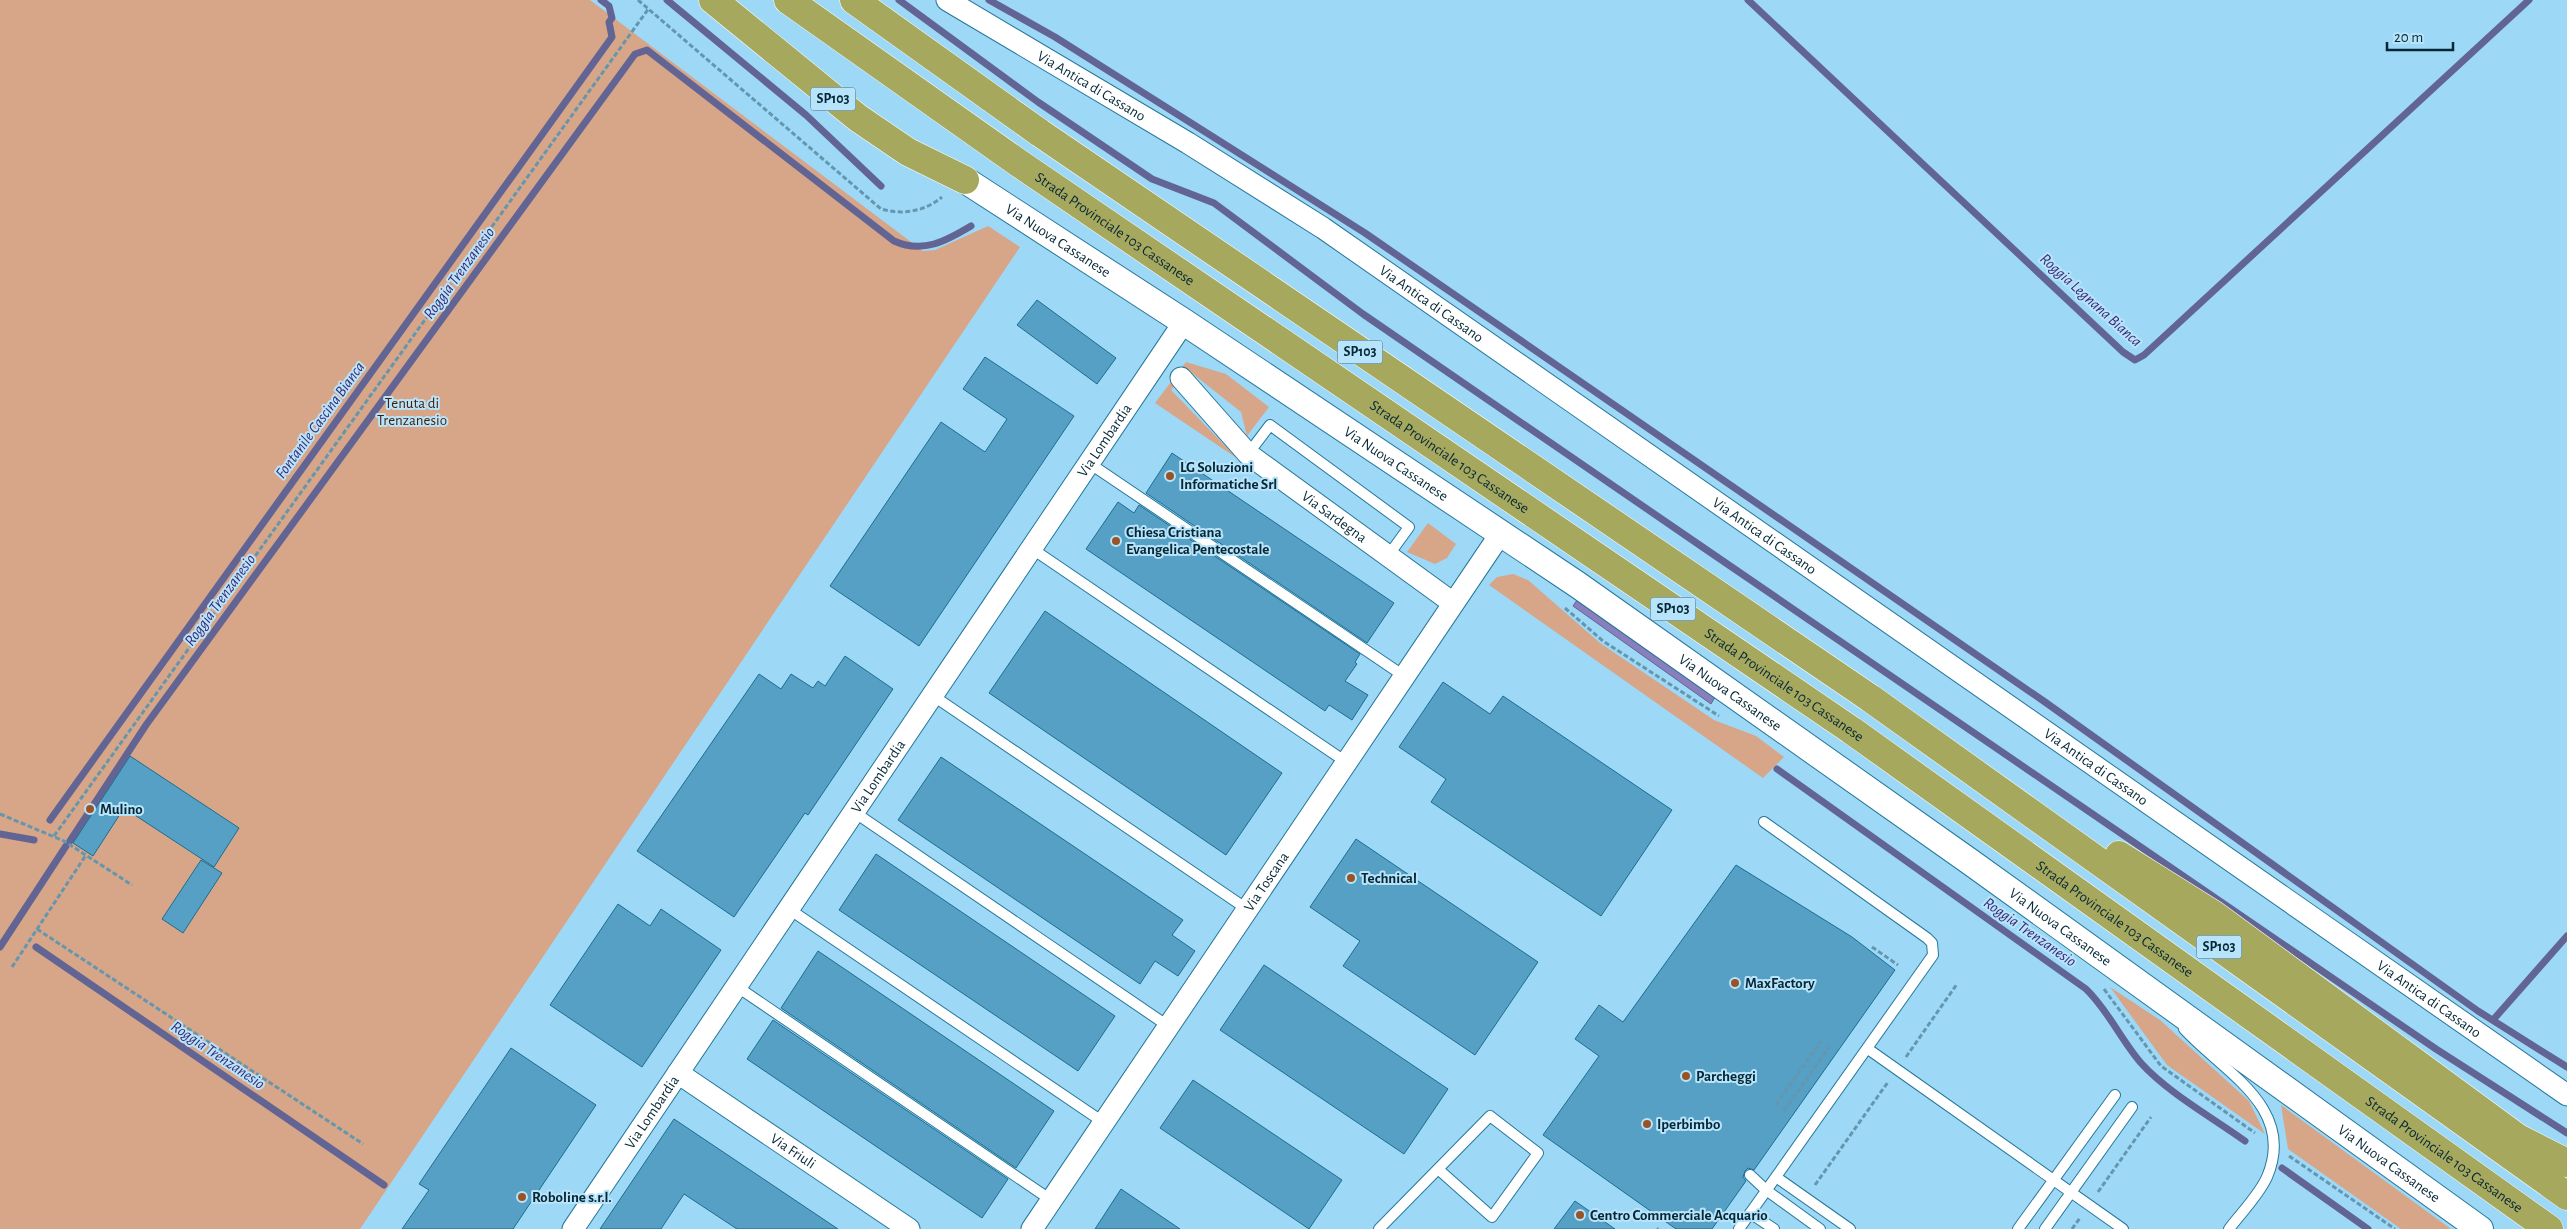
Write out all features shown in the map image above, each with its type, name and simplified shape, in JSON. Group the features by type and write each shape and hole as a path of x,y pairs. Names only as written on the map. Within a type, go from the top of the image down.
{"highway":[{"name":"SP103","path":"713,0 858,118 908,152 965,180"},
{"name":"Strada Provinciale 103 Cassanese","path":"788,0 1020,164 1851,730 2549,1229"},
{"name":"SP103","path":"854,0 1048,139 1870,698 2567,1196"},
{"name":"SP103","path":"1870,698 2213,914 2518,1138 2567,1163"}],"street":[{"name":"Via Antica di Cassano","path":"947,0 1188,143 1323,228 2567,1095"},
{"name":"Via Nuova Cassanese","path":"965,180 1184,322 1501,533 1961,855 2480,1229"},
{"name":"Via Lombardia","path":"573,1229 1184,322"},
{"name":"Via Sardegna","path":"1182,378 1248,454 1453,603"},
{"name":"Via Toscana","path":"1032,1229 1501,533"},
{"name":"Via Friuli","path":"678,1073 909,1229"}],"lane":[{"path":"1248,454 1270,425 1409,527 1388,556"},
{"path":"1089,462 1404,676"},
{"path":"1032,548 1346,762"},
{"path":"932,695 1247,908"},
{"path":"854,812 1168,1026"},
{"path":"1739,1229 1929,964 1933,955 1932,943 1764,822"},
{"path":"788,909 1103,1122"},
{"path":"736,986 1051,1200"},
{"path":"2155,996 2203,1050 2255,1095 2269,1121 2273,1145 2272,1160 2266,1179 2229,1229"},
{"path":"1868,1049 2123,1229"},
{"path":"2018,1229 2115,1095"},
{"path":"2044,1229 2132,1107"},
{"path":"1379,1229 1490,1116 1538,1153 1492,1217 1438,1169"},
{"path":"1750,1175 1766,1190 1816,1226"},
{"path":"1776,1177 1850,1229"},
{"path":"1750,1213 1774,1229"}],"path":[{"path":"638,0 881,209 894,213 906,213 924,207 965,180"},
{"path":"54,836 649,8"},
{"path":"1559,602 1603,641 1709,712 1725,718"},
{"path":"0,814 54,836 132,885"},
{"path":"12,967 86,855"},
{"path":"37,929 363,1144"},
{"path":"1872,947 1898,965"},
{"path":"1806,1198 1957,984"},
{"path":"2101,985 2145,1048 2161,1066 2395,1229"},
{"path":"1776,1105 1821,1041"},
{"path":"1784,1111 1829,1047"},
{"path":"2072,1229 2151,1117"}],"green space":[{"name":"Tenuta di Trenzanesio","path":"0,0 590,0 923,251 935,250 988,226 1020,247 360,1229 0,1229"},
{"path":"1186,362 1226,374 1269,407 1247,436 1241,412 1188,370 1171,390 1238,459 1155,403"},
{"path":"1428,523 1456,544 1447,558 1435,564 1407,552"},
{"path":"1513,574 1528,580 1600,643 1714,720 1756,736 1784,757 1763,778 1489,585 1497,577"},
{"path":"2110,987 2160,1020 2249,1101 2265,1134 2167,1065"},
{"path":"2281,1105 2451,1229 2401,1229 2288,1149"}],"shaded area":[{"path":"1577,600 1715,697 1711,704 1573,606"}],"building":[{"path":"1037,300 1116,358 1097,384 1017,325"},
{"path":"985,357 1074,416 919,646 830,586 941,422 985,452 1007,419 963,389"},
{"path":"1172,453 1394,603 1367,643 1146,493"},
{"path":"1118,502 1134,513 1139,505 1360,654 1355,662 1357,664 1345,681 1368,695 1352,720 1329,705 1325,711 1086,549"},
{"path":"1045,611 1282,773 1226,855 989,693"},
{"path":"845,656 893,689 808,815 805,813 734,917 637,851 759,674 781,689 791,674 813,688 818,681 825,686"},
{"path":"1443,682 1490,714 1503,696 1672,810 1601,916 1431,802 1446,779 1399,747"},
{"path":"130,756 239,828 214,867 124,808 93,856 73,843"},
{"path":"941,757 1183,920 1172,935 1195,951 1178,976 1155,961 1140,984 898,820"},
{"path":"1356,839 1538,962 1475,1055 1343,966 1360,941 1310,907"},
{"path":"876,854 1115,1016 1078,1071 839,910"},
{"path":"201,860 222,873 183,933 162,919"},
{"name":"Parcheggi","path":"1736,865 1852,937 1895,970 1754,1170 1748,1168 1745,1171 1743,1177 1746,1181 1712,1229 1676,1229 1543,1135 1599,1056 1575,1039 1599,1005 1623,1022"},
{"path":"618,904 650,926 661,909 721,950 642,1067 550,1005"},
{"path":"818,951 1054,1111 1016,1168 781,1008"},
{"path":"1264,965 1448,1089 1404,1154 1220,1030"},
{"path":"773,1020 1008,1179 982,1218 747,1059"},
{"path":"511,1048 596,1105 513,1229 402,1229 429,1190 419,1184"},
{"path":"1193,1080 1342,1180 1309,1229 1160,1128"},
{"path":"674,1119 838,1229 737,1229 684,1194 661,1229 600,1229"},
{"path":"1121,1189 1180,1229 1095,1229"},
{"name":"Centro Commerciale Acquario","path":"1575,1201 1615,1229 1554,1229"}],"waterway":[{"name":"Fontanile Cascina Bianca","path":"50,820 612,37 609,22 612,18 609,6 601,0"},
{"path":"667,0 806,115 881,186"},
{"path":"899,0 1038,102 1152,179 1214,203 1363,314 2436,1049 2567,1133"},
{"path":"989,0 1055,37 1365,233 2045,702 2478,1011 2567,1067"},
{"name":"Roggia Legnana Bianca","path":"1748,0 2123,352 2135,360 2144,355 2529,0"},
{"name":"Roggia Trenzanesio","path":"70,841 146,725 635,54 647,50 894,241 905,245 925,246 943,241 971,226"},
{"name":"Roggia Trenzanesio","path":"1777,769 2086,989 2101,1006 2134,1054 2152,1074 2177,1094 2245,1141"},
{"name":"Fontanile Cascina Bianca","path":"0,834 34,840"},
{"name":"Roggia Trenzanesio","path":"0,947 66,846"},
{"path":"2493,1020 2567,936"},
{"name":"Roggia Trenzanesio","path":"36,947 384,1185"},
{"name":"Roggia Trenzanesio","path":"2282,1168 2368,1229"}],"place":[{"name":"LG Soluzioni Informatiche Srl","path":"1170,476"},
{"name":"Chiesa Cristiana Evangelica Pentecostale","path":"1116,541"},
{"name":"Mulino","path":"90,809"},
{"name":"Technical","path":"1351,878"},
{"name":"MaxFactory","path":"1735,983"},
{"name":"Parcheggi","path":"1686,1076"},
{"name":"Iperbimbo","path":"1647,1124"},
{"name":"Roboline s.r.l.","path":"522,1197"},
{"name":"Centro Commerciale Acquario","path":"1580,1215"}]}
